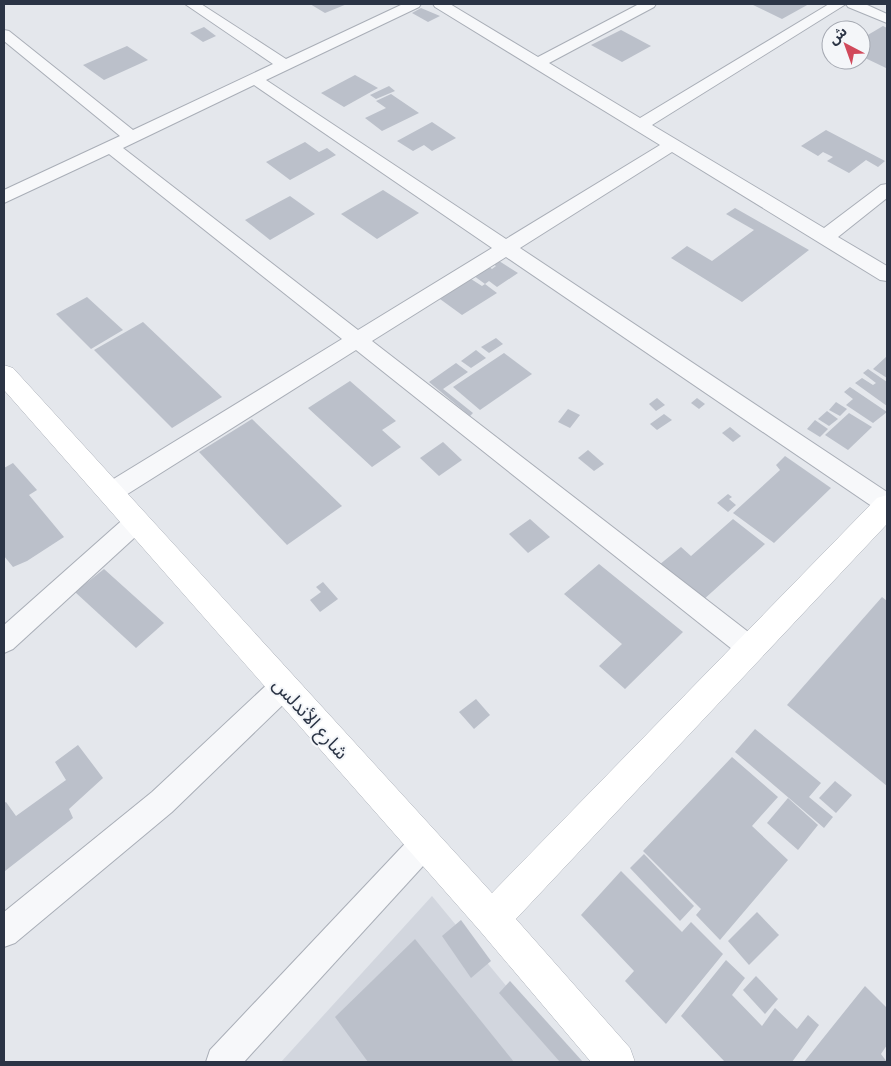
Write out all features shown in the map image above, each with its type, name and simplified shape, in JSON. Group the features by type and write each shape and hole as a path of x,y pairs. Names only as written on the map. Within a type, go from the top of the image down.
{"main road":[{"name":"شارع الأندلس","path":"4,374 492,919 616,1062"},
{"path":"492,919 887,505"}],"street":[{"path":"192,4 285,65"},
{"path":"4,197 414,4"},
{"path":"538,63 649,4"},
{"path":"640,125 839,4"},
{"path":"853,4 887,19"},
{"path":"452,6 538,63 887,275"},
{"path":"4,34 132,137"},
{"path":"255,79 887,505"},
{"path":"110,493 672,145"},
{"path":"111,147 751,649"},
{"path":"825,237 887,189"},
{"path":"4,641 136,522"},
{"path":"4,932 162,802 283,687"},
{"path":"222,1062 424,844"}],"shaded area":[{"path":"432,896 569,1062 281,1062"}],"building":[{"path":"310,4 347,4 325,13"},
{"path":"751,4 809,4 782,19"},
{"path":"421,8 440,16 428,22 412,13"},
{"path":"883,26 887,28 886,68 871,61 871,33"},
{"path":"204,27 216,36 203,42 190,33"},
{"path":"621,30 651,46 622,62 591,45"},
{"path":"127,46 148,60 104,80 83,65"},
{"path":"355,75 378,88 344,107 321,93"},
{"path":"389,86 395,91 376,99 370,95"},
{"path":"391,94 419,113 382,131 365,118 386,108 376,101"},
{"path":"432,122 456,138 432,151 424,145 413,151 397,141"},
{"path":"826,130 885,161 878,167 866,160 849,173 827,161 833,157 823,152 818,156 801,146"},
{"path":"305,142 319,152 327,148 336,155 290,180 266,162"},
{"path":"383,190 419,213 377,239 341,214"},
{"path":"290,196 315,214 270,240 245,220"},
{"path":"735,208 809,250 742,302 671,258 687,246 712,261 754,230 726,214"},
{"path":"496,259 518,273 497,287 489,281 485,284 470,273 485,264 492,269 496,266 490,262"},
{"path":"471,279 482,286 485,284 497,293 462,315 440,299"},
{"path":"87,297 123,330 91,349 56,314"},
{"path":"143,322 222,397 172,428 94,350"},
{"path":"496,338 503,344 489,353 481,347"},
{"path":"476,350 486,358 471,368 461,361"},
{"path":"504,353 532,374 480,410 453,387"},
{"path":"887,356 887,378 873,369"},
{"path":"456,363 468,372 443,389 473,413 470,416 429,382"},
{"path":"868,369 887,382 887,406 855,383 862,378 873,385 876,383 863,373"},
{"path":"350,381 396,421 382,430 401,447 372,467 308,408"},
{"path":"850,387 887,412 873,423 846,405 853,399 844,392"},
{"path":"657,398 665,405 656,411 649,404"},
{"path":"697,398 705,404 699,409 691,403"},
{"path":"836,402 847,409 840,416 829,410"},
{"path":"568,409 580,415 570,428 558,422"},
{"path":"827,411 838,419 829,426 818,419"},
{"path":"849,413 872,427 848,450 825,435"},
{"path":"664,414 672,420 657,430 650,424"},
{"path":"252,419 342,506 287,545 199,452"},
{"path":"815,420 828,429 820,437 807,429"},
{"path":"730,427 741,436 733,442 722,433"},
{"path":"443,442 462,460 439,476 420,458"},
{"path":"588,450 604,464 594,471 578,458"},
{"path":"785,456 831,488 774,543 733,513 780,470 776,465"},
{"path":"13,463 37,490 29,495 64,537 27,561 13,567 4,556 4,468"},
{"path":"728,494 732,497 729,499 736,505 728,512 717,503"},
{"path":"530,519 550,537 528,553 509,534"},
{"path":"733,519 765,544 702,601 659,565 681,547 691,556"},
{"path":"599,564 683,632 625,689 599,666 622,644 564,594"},
{"path":"104,569 164,623 136,648 75,592"},
{"path":"323,582 338,599 320,612 310,600 321,592 316,587"},
{"path":"882,597 887,601 887,786 787,705"},
{"path":"476,699 490,715 474,729 459,712"},
{"path":"755,729 821,783 809,797 833,817 824,828 735,752"},
{"path":"78,745 103,778 69,809 73,818 5,871 4,803 6,802 16,816 66,780 55,762"},
{"path":"732,757 778,797 752,826 788,860 720,940 696,915 701,909 643,851"},
{"path":"835,781 852,795 836,813 819,798"},
{"path":"788,798 818,825 798,850 767,823"},
{"path":"644,854 694,906 680,921 630,868"},
{"path":"621,871 682,932 691,922 723,954 666,1024 625,981 634,971 581,915"},
{"path":"757,912 779,935 749,965 728,941"},
{"path":"461,920 491,961 471,978 442,936"},
{"path":"415,939 514,1062 368,1062 335,1017"},
{"path":"726,960 745,978 732,995 762,1026 775,1008 797,1029 808,1015 819,1025 792,1062 725,1062 681,1016"},
{"path":"756,976 778,999 765,1014 743,990"},
{"path":"510,981 583,1062 560,1062 499,993"},
{"path":"865,986 887,1008 887,1045 881,1054 887,1062 804,1062"}]}
